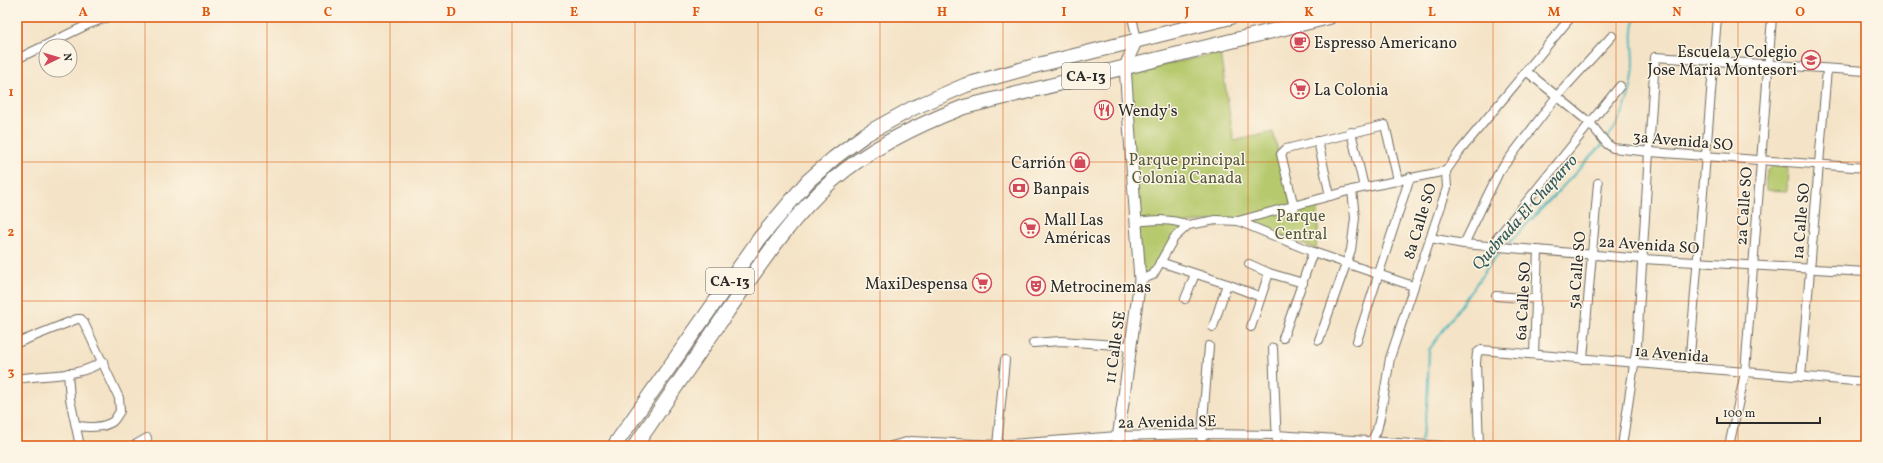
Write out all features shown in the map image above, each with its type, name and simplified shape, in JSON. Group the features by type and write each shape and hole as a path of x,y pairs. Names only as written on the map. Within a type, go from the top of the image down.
{"highway":[{"name":"CA-13","path":"614,446 760,238 808,181 834,158 866,134 938,96 966,85 1137,40 1206,20 1231,17"},
{"name":"CA-13","path":"635,446 750,278 798,216 833,180 876,149 921,123 964,107 1125,66 1329,17"}],"street":[{"path":"17,59 89,24 108,17"},
{"path":"1132,17 1137,40"},
{"name":"8a Calle SO","path":"1370,443 1377,430 1381,413 1390,358 1447,188 1446,171 1460,151 1570,17"},
{"path":"1690,368 1717,17"},
{"name":"2a Calle SO","path":"1729,446 1745,373 1772,17"},
{"path":"1464,244 1499,172 1557,96 1612,36"},
{"name":"11 Calle SE","path":"1118,441 1140,280 1125,66 1137,40"},
{"path":"1622,446 1635,364 1655,57 1866,71"},
{"name":"1a Calle SO","path":"1801,377 1827,68"},
{"name":"3a Avenida SO","path":"1526,71 1590,123 1599,132 1607,144 1613,148 1761,161 1866,168"},
{"path":"1491,247 1620,86"},
{"path":"1294,206 1281,154 1286,149 1351,132 1385,125 1398,180"},
{"path":"1351,132 1364,188"},
{"path":"1318,141 1330,196"},
{"path":"1136,222 1162,220 1188,224 1216,220 1238,221 1352,190 1410,177 1446,171"},
{"path":"1357,341 1410,177"},
{"name":"5a Calle SO","path":"1583,358 1598,183"},
{"path":"1319,340 1351,250 1355,218 1352,190"},
{"path":"1238,221 1313,252 1413,286"},
{"path":"1140,280 1153,275 1174,238 1188,224"},
{"name":"2a Avenida SO","path":"1430,238 1491,247 1643,259 1866,272"},
{"name":"6a Calle SO","path":"1534,354 1538,250"},
{"path":"1283,338 1313,252"},
{"path":"1160,262 1261,297"},
{"path":"1249,264 1269,273 1303,283"},
{"path":"1251,327 1269,273"},
{"path":"1185,299 1195,274"},
{"path":"1213,327 1227,284"},
{"path":"1496,296 1536,299"},
{"path":"17,343 77,319 81,319 103,361 119,398 120,411 112,422 103,425 87,427 76,424"},
{"path":"1033,343 1061,341 1130,346"},
{"path":"1201,446 1209,346"},
{"path":"1273,348 1277,446"},
{"name":"1a Avenida","path":"1479,446 1476,363 1477,353 1486,349 1635,364 1866,382"},
{"path":"998,445 1005,360"},
{"path":"17,379 68,373 94,368 103,361"},
{"path":"68,373 70,399 80,446"},
{"name":"2a Avenida SE","path":"891,446 910,441 998,445 1118,441 1202,434 1276,435 1370,443 1431,444 1444,446"},
{"path":"133,446 147,438"}],"green space":[{"name":"Parque principal Colonia Canada","path":"1220,53 1234,141 1273,132 1292,205 1236,219 1188,223 1153,275 1140,280 1125,73"},
{"path":"1788,166 1787,191 1766,190 1767,172 1771,167"},
{"name":"Parque Central","path":"1318,202 1318,232 1316,249 1242,221"}],"waterway":[{"name":"Quebrada El Chaparro","path":"1606,140 1622,114 1632,84 1634,63 1633,28 1636,17"},
{"name":"Quebrada El Chaparro","path":"1507,245 1603,144"},
{"name":"Quebrada El Chaparro","path":"1421,442 1427,408 1429,350 1493,260 1502,250"}],"place":[{"name":"Espresso Americano","path":"1300,42"},
{"name":"Escuela y Colegio Jose Maria Montesori","path":"1811,60"},
{"name":"La Colonia","path":"1300,89"},
{"name":"Wendy's","path":"1104,110"},
{"name":"Carrión","path":"1080,162"},
{"name":"Banpais","path":"1019,188"},
{"name":"Mall Las Américas","path":"1030,228"},
{"name":"MaxiDespensa","path":"982,283"},
{"name":"Metrocinemas","path":"1036,286"}]}
